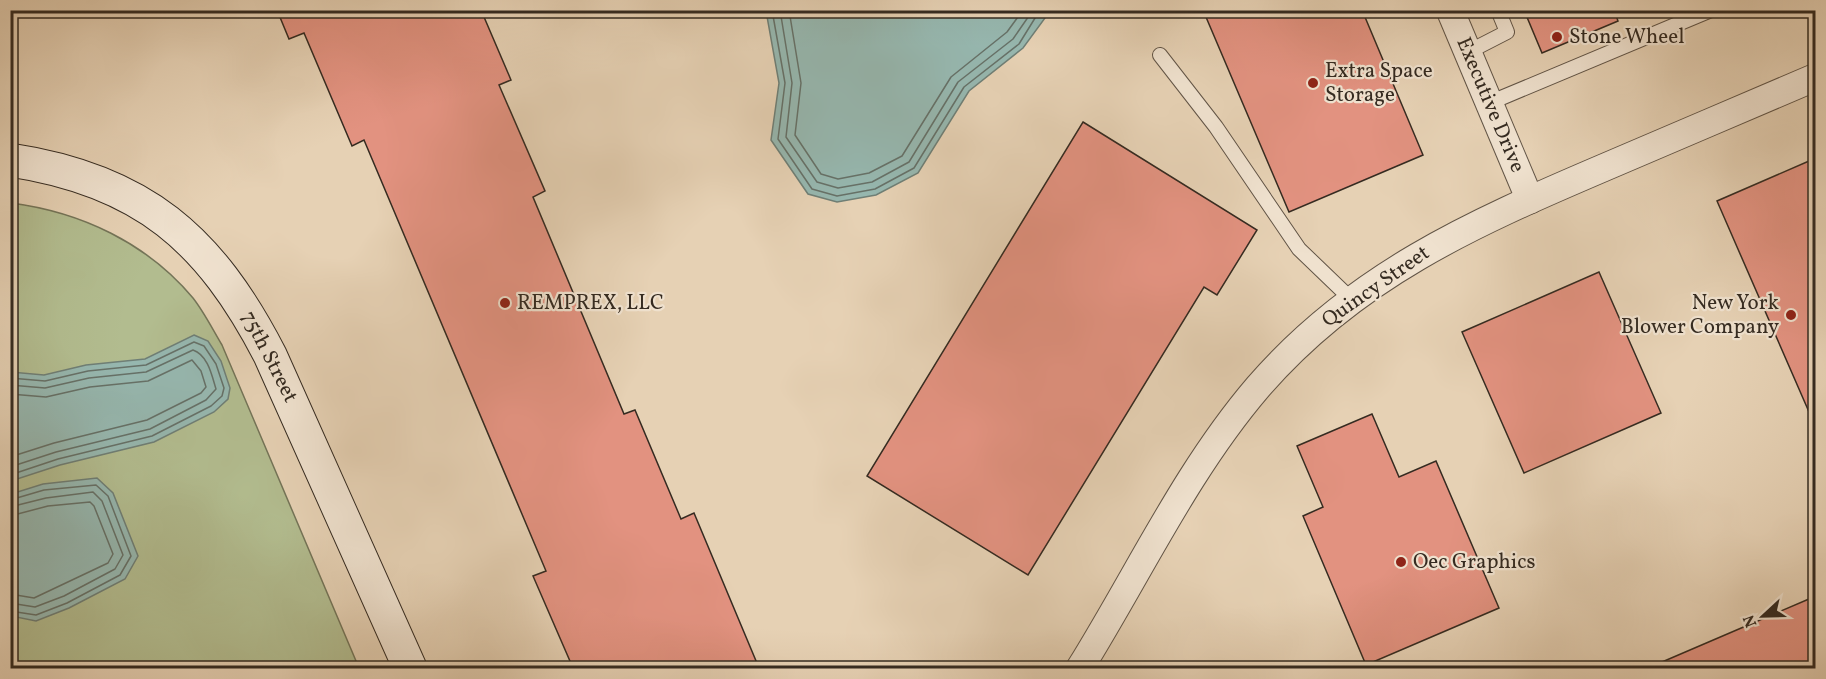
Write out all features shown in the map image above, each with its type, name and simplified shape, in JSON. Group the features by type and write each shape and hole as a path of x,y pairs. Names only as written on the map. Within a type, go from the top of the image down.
{"street":[{"name":"Executive Drive","path":"1450,10 1530,200"},
{"name":"Quincy Street","path":"1080,669 1198,468 1227,426 1260,386 1307,337 1352,300 1423,252 1530,200 1815,77"},
{"name":"75th Street","path":"10,160 47,165 85,176 125,193 160,215 191,240 221,273 249,314 270,355 410,669"}],"lane":[{"path":"1468,52 1507,32 1498,10"},
{"path":"1489,103 1711,10"},
{"path":"1160,55 1216,127 1299,249 1352,300"}],"green space":[{"path":"11,203 62,214 111,233 155,261 193,298 222,345 359,668 11,668"}],"water":[{"path":"766,10 1046,11 1045,18 1023,48 969,91 918,173 876,195 837,202 808,194 771,140 779,83"},
{"path":"194,335 208,341 221,361 230,388 228,399 214,412 154,442 60,465 11,481 11,372 44,375 86,365 145,359"},
{"path":"97,478 113,493 138,556 125,579 69,608 36,621 11,616 11,494 43,484"}],"building":[{"name":"REMPREX, LLC","path":"277,10 481,10 511,80 499,85 545,191 533,197 624,414 635,410 681,519 694,513 759,668 573,668 533,576 546,571 364,140 352,146 304,33 289,39"},
{"name":"Extra Space Storage","path":"1203,10 1362,10 1423,155 1289,212"},
{"name":"Stone Wheel","path":"1524,10 1614,10 1618,21 1542,53"},
{"path":"1083,122 1257,230 1217,295 1204,287 1028,575 867,476"},
{"name":"New York Blower Company","path":"1816,158 1816,428 1717,201"},
{"name":"New York Blower Company","path":"1599,272 1661,413 1524,473 1462,332"},
{"name":"Oec Graphics","path":"1372,414 1399,477 1436,461 1499,608 1366,665 1303,516 1323,507 1297,446"},
{"path":"1816,596 1816,668 1648,668"}],"place":[{"name":"Stone Wheel","path":"1557,37"},
{"name":"Extra Space Storage","path":"1313,83"},
{"name":"REMPREX, LLC","path":"505,303"},
{"name":"New York Blower Company","path":"1791,315"},
{"name":"Oec Graphics","path":"1401,562"}]}
